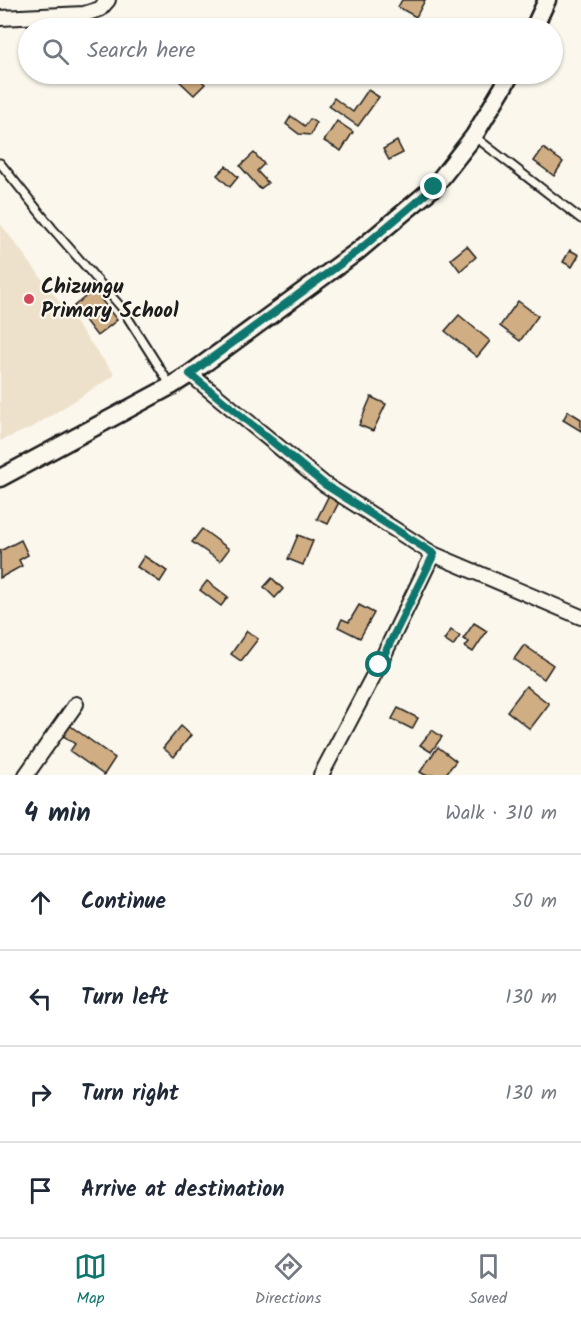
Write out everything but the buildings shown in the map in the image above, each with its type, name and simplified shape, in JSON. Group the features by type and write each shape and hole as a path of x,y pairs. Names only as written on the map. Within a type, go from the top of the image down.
{"street":[{"path":"0,18 84,14 100,9 108,0"},
{"path":"539,18 547,0"},
{"path":"0,478 190,374 358,251 434,187 474,136 505,84"},
{"path":"190,374 324,484 434,554 581,617"},
{"path":"321,775 434,554"},
{"path":"26,775 76,704"}],"lane":[{"path":"474,136 581,219"},
{"path":"0,163 52,228 121,307 171,386"}],"shaded area":[{"name":"Chizungu Primary School","path":"0,223 115,375 33,427 0,441"}],"place":[{"name":"Chizungu Primary School","path":"29,299"}],"route":[{"path":"379,665 434,554 324,484 190,374 358,251 434,187"}]}
